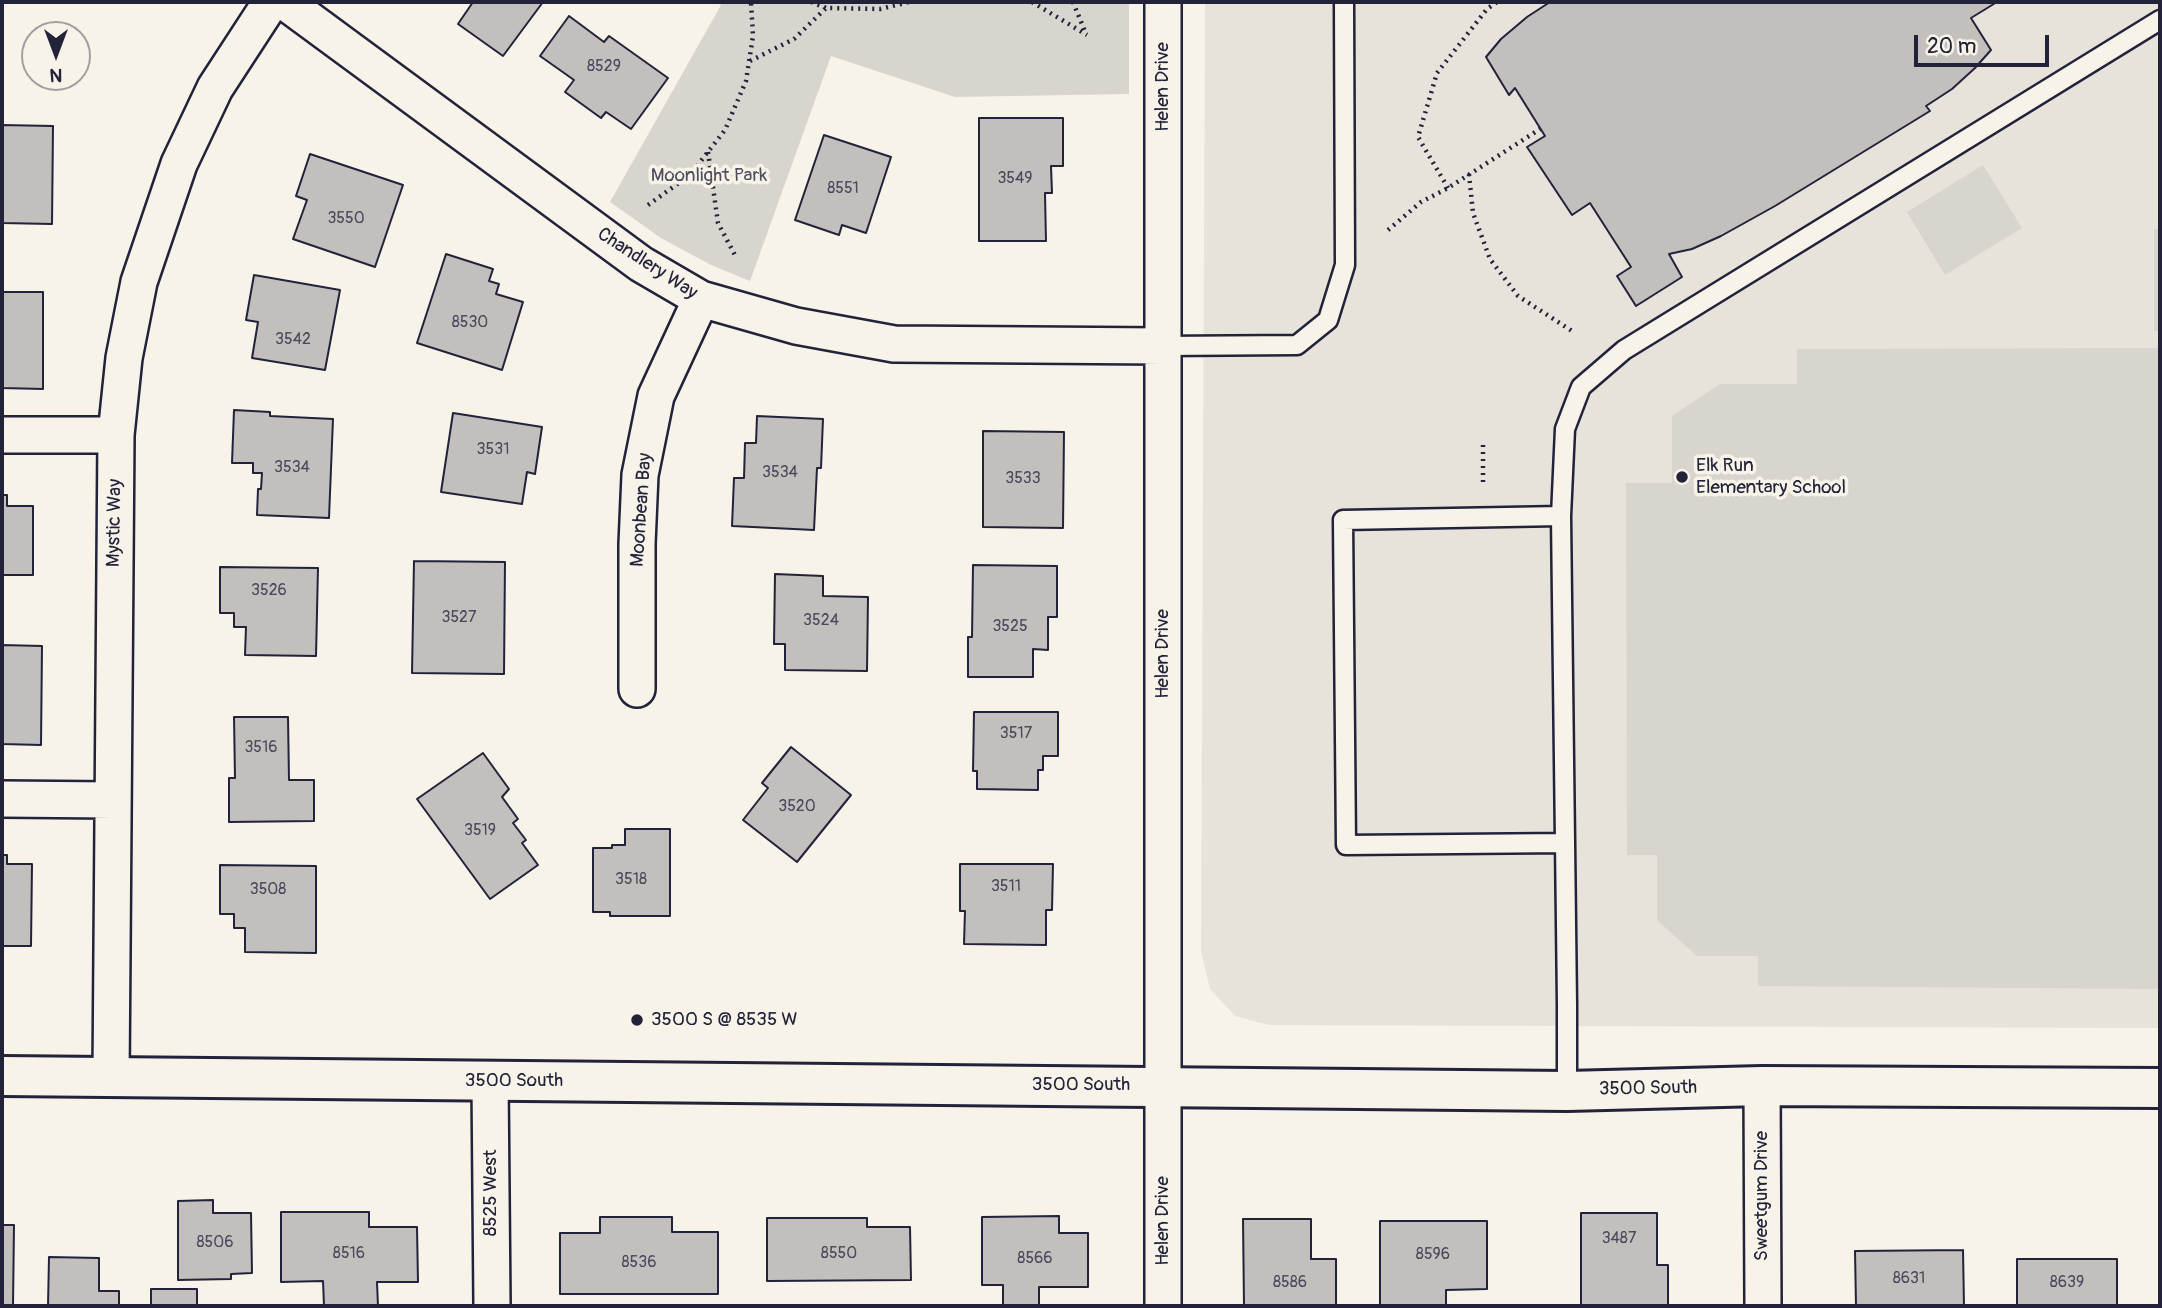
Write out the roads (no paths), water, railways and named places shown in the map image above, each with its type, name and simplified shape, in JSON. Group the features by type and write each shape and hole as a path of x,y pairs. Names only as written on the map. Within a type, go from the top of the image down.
{"street":[{"name":"Mystic Way","path":"111,1077 116,435 124,358 139,282 179,164 215,89 271,2"},
{"name":"Chandlery Way","path":"285,2 641,264 701,299 796,326 894,344 1163,346"},
{"name":"Helen Drive","path":"1163,2 1163,1306"},
{"name":"Moonbean Bay","path":"637,689 640,475 656,396 701,299"},
{"path":"2,435 116,435"},
{"path":"2,799 112,800"},
{"name":"3500 South","path":"2,1076 1567,1091 1762,1086 2160,1088"},
{"name":"8525 West","path":"491,1080 492,1306"},
{"name":"Sweetgum Drive","path":"1762,1086 1763,1306"}],"lane":[{"path":"1163,346 1297,345 1328,320 1345,265 1344,2"},
{"path":"1567,1091 1561,516 1565,429 1581,387 1624,350 2160,20"},
{"path":"1561,516 1343,520 1346,845 1565,843"}],"place":[{"name":"Elk Run Elementary School","path":"1682,477"},
{"name":"3500 S @ 8535 W","path":"637,1020"}],"park label":[{"name":"Moonlight Park","path":"709,176"}]}
